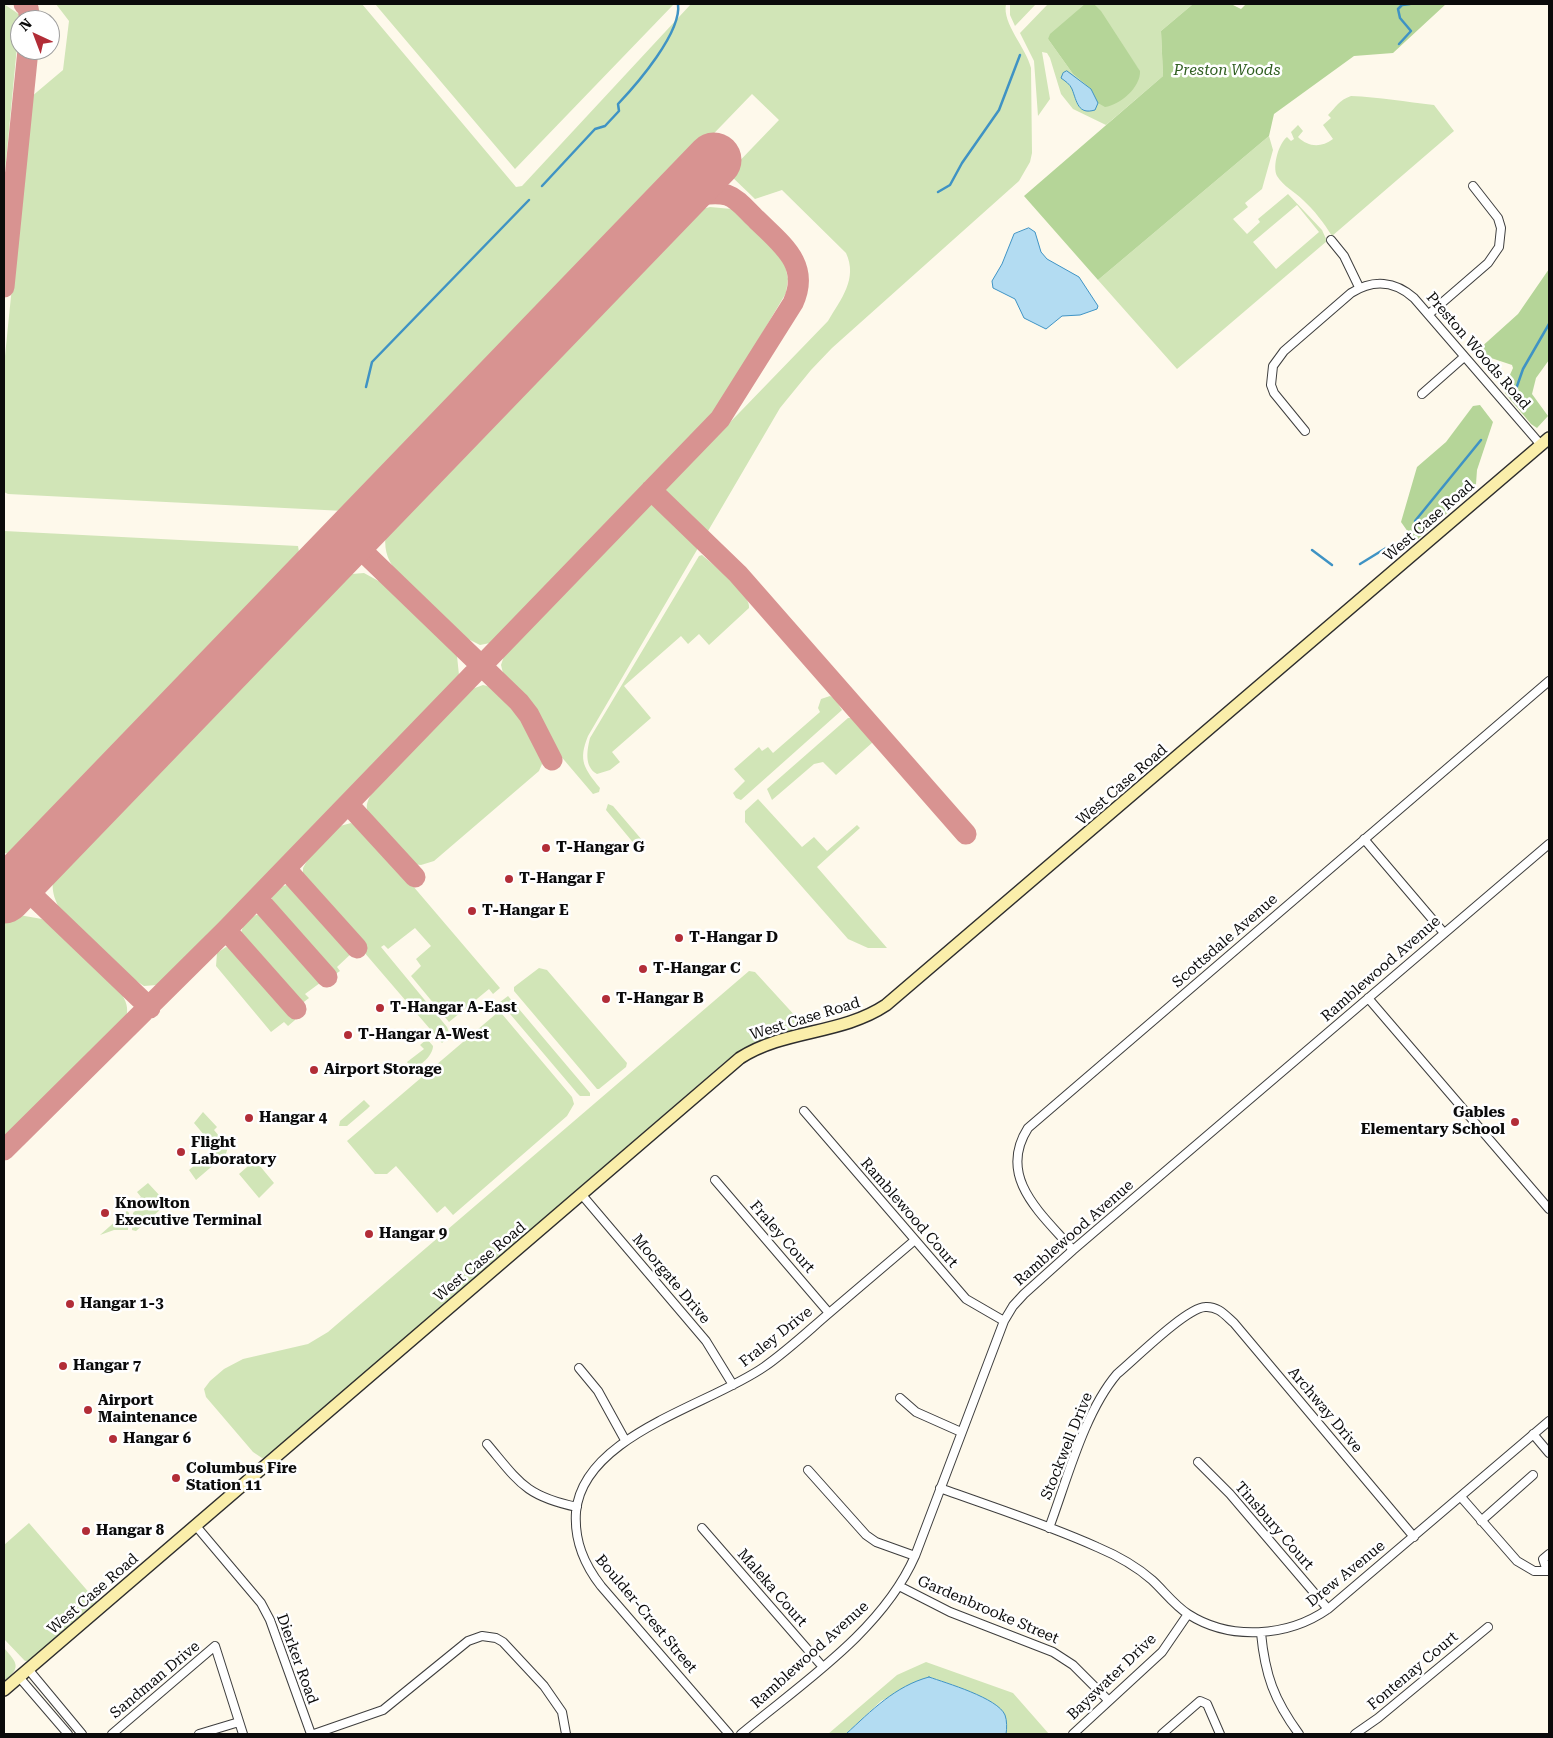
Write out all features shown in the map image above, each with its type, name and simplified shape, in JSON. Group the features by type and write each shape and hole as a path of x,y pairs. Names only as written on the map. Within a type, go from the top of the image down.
{"main road":[{"name":"West Case Road","path":"4,1690 744,1055 776,1041 856,1022 876,1012 905,990 1545,442"}],"street":[{"path":"1429,314 1488,263 1499,247 1501,228 1498,218 1473,186"},
{"path":"1305,431 1274,393 1271,375 1273,366 1284,350 1359,288 1344,256 1331,240"},
{"name":"Preston Woods Road","path":"1359,288 1378,283 1398,287 1406,291 1429,314 1464,357 1545,442"},
{"path":"1422,394 1464,357"},
{"name":"Scottsdale Avenue","path":"1073,1250 1031,1200 1018,1176 1018,1151 1028,1128 1549,681"},
{"path":"1364,839 1444,933"},
{"name":"Ramblewood Avenue","path":"741,1734 868,1626 899,1586 914,1556 1004,1321 1013,1306 1073,1250 1549,844"},
{"path":"1368,998 1549,1209"},
{"name":"Ramblewood Court","path":"804,1111 966,1299 1004,1321"},
{"name":"Fraley Court","path":"714,1180 830,1313"},
{"name":"Moorgate Drive","path":"582,1195 706,1340 732,1385"},
{"name":"Fraley Drive","path":"613,1449 625,1440 762,1368 784,1352 915,1240"},
{"name":"Stockwell Drive","path":"1050,1528 1090,1421 1107,1386 1117,1374 1187,1314 1204,1307 1210,1307"},
{"name":"Archway Drive","path":"1210,1307 1221,1311 1234,1323 1414,1537"},
{"path":"579,1368 598,1392 625,1440"},
{"path":"900,1398 916,1412 961,1432"},
{"name":"Drew Avenue","path":"940,1488 1096,1546 1134,1566 1188,1614 1226,1629 1261,1633 1305,1622 1328,1610 1549,1421"},
{"path":"1533,1434 1549,1453"},
{"path":"487,1444 515,1478 534,1494 577,1507"},
{"name":"Boulder-Crest Street","path":"613,1449 591,1473 583,1487 575,1521 580,1548 593,1575 729,1734"},
{"name":"Tinsbury Court","path":"1198,1462 1230,1494 1328,1610"},
{"path":"808,1470 866,1535 876,1542 914,1556"},
{"path":"1481,1520 1534,1475"},
{"path":"1461,1497 1517,1561 1534,1571 1548,1571 1542,1559 1549,1554"},
{"name":"Dierker Road","path":"196,1526 261,1603 278,1638 312,1734"},
{"name":"Maleka Court","path":"702,1528 822,1666"},
{"name":"Gardenbrooke Street","path":"899,1586 950,1612 1053,1652 1073,1665 1108,1701"},
{"name":"Bayswater Drive","path":"1074,1734 1162,1652 1188,1614"},
{"name":"Fontenay Court","path":"1355,1734 1378,1718 1488,1628"},
{"path":"1261,1633 1266,1675 1273,1693 1298,1734"},
{"path":"312,1734 383,1710 461,1645 475,1638 490,1637 503,1642 512,1650 544,1686 562,1712 566,1734"},
{"name":"Sandman Drive","path":"112,1734 215,1646 239,1722"},
{"path":"28,1669 82,1734"},
{"path":"19,1677 68,1734"},
{"path":"1162,1734 1200,1701 1207,1704 1220,1734"},
{"path":"199,1734 239,1722 243,1734"}],"green space":[{"path":"4,4 13,10 10,10 10,60 16,60 4,182"},
{"path":"56,4 362,4 516,187 522,186 691,4 1006,4 1006,12 1011,28 1031,68 1032,153 1030,162 1019,181 832,348 780,408 588,736 583,752 584,764 600,788 599,792 593,794 559,754 528,701 504,677 501,665 504,656 828,321 843,297 850,272 846,253 782,190 755,199 728,173 779,120 752,94 352,508 344,511 8,494 4,492 4,366 31,97 63,70 69,21"},
{"path":"375,4 674,4 515,169"},
{"path":"1010,4 1036,4 1015,26 1010,15"},
{"path":"1048,4 1094,4 1193,4 1161,31 1163,76 1106,125 1073,109 1061,94 1050,58 1047,53 1042,52 1050,99 1038,116 1034,61 1020,33","holes":["1094,4 1139,70 1091,89 1073,74 1048,39"]},
{"path":"1085,4 1094,4 1101,11 1140,71 1137,83 1133,89 1123,99 1111,106 1105,107 1098,103 1091,89 1073,74 1048,39 1050,34"},
{"name":"Preston Woods","path":"1193,4 1231,4 1241,9 1246,4 1446,4 1393,53 1354,56 1274,114 1269,136 1098,280 1024,196 1163,76 1161,31"},
{"path":"1351,96 1434,105 1454,131 1332,236 1311,208 1280,180 1275,167 1281,144 1287,137 1291,141 1294,139 1291,132 1298,125 1303,131 1298,137 1306,143 1319,145 1333,139 1323,125 1331,118 1328,115 1338,104"},
{"path":"1269,136 1273,150 1262,189 1245,203 1248,207 1233,219 1247,234 1260,222 1258,219 1288,194 1322,230 1327,241 1177,369 1098,280","holes":["1297,205 1319,232 1276,269 1253,242"]},
{"path":"710,207 732,209 784,259 788,279 786,293 719,406 490,643 480,645 468,639 393,567 386,547 387,525 690,212"},
{"path":"1549,269 1549,360 1536,378 1532,394 1548,416 1537,428 1531,424 1505,393 1504,388 1513,368 1512,365 1482,355 1478,350 1518,314"},
{"path":"1480,405 1493,422 1477,470 1476,484 1473,490 1418,539 1413,539 1401,522 1417,467 1446,442 1473,406"},
{"path":"4,531 298,546 300,558 19,852 13,854 4,853"},
{"path":"702,555 738,588 748,602 749,608 709,645 699,634 688,644 681,636 624,686 651,718 612,752 620,762 610,770 597,774 588,763 587,753 590,738 699,556"},
{"path":"364,573 384,584 457,656 459,675 176,969 157,985 144,986 135,980 61,911 55,899 53,889 56,866 339,575"},
{"path":"483,685 501,694 520,714 535,736 540,747 543,762 539,771 434,861 421,865 414,864 395,847 374,822 367,809 368,801 371,794 472,689"},
{"path":"830,696 835,699 842,710 741,800 736,798 733,793 745,781 734,769 759,747 762,751 768,747 773,753 820,712 818,708 821,699"},
{"path":"848,718 852,718 873,742 836,775 823,762 814,764 772,800 767,789"},
{"path":"758,799 802,847 814,837 827,851 857,825 860,828 817,867 887,948 868,948 848,939 745,822 745,811"},
{"path":"608,804 613,806 642,840 642,845 636,846 606,810"},
{"path":"351,823 366,831 500,988 493,994 489,989 449,1022 411,976 421,966 416,959 431,946 415,928 388,949 384,945 381,947 447,1027 450,1035 442,1043 303,881 303,868 308,859 340,826"},
{"path":"289,884 300,889 354,951 337,967 340,971 334,975 330,975 272,908 272,897 281,887"},
{"path":"261,914 273,921 324,980 305,994 309,998 300,1005 241,938 242,929 246,922 253,916"},
{"path":"19,915 42,919 53,927 121,993 126,1002 127,1011 126,1018 4,1137 4,921"},
{"path":"226,947 238,950 295,1015 295,1020 288,1026 284,1022 271,1032 216,966 217,953"},
{"path":"539,968 547,970 627,1063 626,1067 599,1089 597,1089 514,991 514,987"},
{"path":"749,971 755,972 798,1019 800,1023 798,1028 758,1042 727,1060 267,1457 262,1458 253,1452 206,1397 204,1389 210,1381 224,1369 243,1359 308,1344 328,1332"},
{"path":"508,996 590,1093 590,1096 580,1096 577,1093 500,1002"},
{"path":"497,1013 502,1014 572,1097 574,1104 567,1116 453,1215 445,1206 437,1213 396,1166 387,1174 375,1174 347,1141"},
{"path":"427,1039 433,1046 431,1053 422,1063 411,1067 407,1062 424,1049 420,1045"},
{"path":"364,1100 370,1106 347,1126 339,1126 340,1121"},
{"path":"203,1112 217,1127 214,1130 228,1147 225,1157 196,1180 189,1170 215,1148 194,1123"},
{"path":"255,1160 274,1183 259,1198 239,1174"},
{"path":"148,1183 161,1197 159,1199 162,1203 165,1201 163,1205 136,1207 133,1204 141,1197 137,1192"},
{"path":"161,1209 136,1231 132,1230 133,1213 135,1211"},
{"path":"127,1211 129,1213 128,1230 114,1230 100,1235"},
{"path":"29,1523 98,1603 30,1661 25,1661 4,1639 4,1545"},
{"path":"4,1648 16,1665 13,1673 4,1682"},
{"path":"926,1662 1013,1693 1049,1734 1006,1734 996,1705 953,1685 929,1677 881,1701 846,1734 828,1734 897,1675"}],"water":[{"path":"1067,71 1091,89 1098,103 1095,110 1085,111 1079,106 1071,87 1061,78 1063,73"},
{"path":"1029,228 1035,232 1041,252 1047,259 1079,277 1098,306 1097,309 1080,315 1062,316 1046,329 1024,318 1015,299 993,288 992,281 1002,264 1014,234"},
{"path":"929,1677 971,1692 993,1703 1005,1715 1006,1734 846,1734 874,1708 894,1693 905,1686"}],"waterway":[{"path":"542,186 595,129 605,126 619,111 618,104 636,84 666,43 673,29 678,4"},
{"path":"1399,44 1411,31 1400,18 1398,9 1402,5 1410,4"},
{"path":"938,192 950,185 962,163 999,110 1020,55"},
{"path":"366,387 372,362 529,200"},
{"path":"1524,404 1516,389 1523,369 1549,324"},
{"path":"1415,521 1481,440"},
{"path":"1360,564 1386,548"},
{"path":"1312,550 1332,565"}],"taxiway":[{"path":"24,4 28,10"},
{"path":"4,287 27,60"},
{"path":"4,1150 226,930 720,419 793,303 798,289 796,266 783,246 735,199 721,194 677,199"},
{"path":"651,490 738,574 966,834"},
{"path":"350,539 519,702 529,715 552,760"},
{"path":"348,804 415,877"},
{"path":"4,868 150,1008"},
{"path":"286,869 357,948"},
{"path":"257,898 327,977"},
{"path":"226,930 296,1009"}],"runway":[{"path":"4,896 714,160"}],"place":[{"name":"T-Hangar G","path":"546,848"},
{"name":"T-Hangar F","path":"509,879"},
{"name":"T-Hangar E","path":"472,911"},
{"name":"T-Hangar D","path":"679,938"},
{"name":"T-Hangar C","path":"643,969"},
{"name":"T-Hangar B","path":"606,999"},
{"name":"T-Hangar A-East","path":"380,1008"},
{"name":"T-Hangar A-West","path":"348,1035"},
{"name":"Airport Storage","path":"314,1070"},
{"name":"Hangar 4","path":"249,1118"},
{"name":"Gables Elementary School","path":"1515,1122"},
{"name":"Flight Laboratory","path":"181,1152"},
{"name":"Knowlton Executive Terminal","path":"105,1213"},
{"name":"Hangar 9","path":"369,1234"},
{"name":"Hangar 1-3","path":"70,1304"},
{"name":"Hangar 7","path":"63,1366"},
{"name":"Airport Maintenance","path":"88,1410"},
{"name":"Hangar 6","path":"113,1439"},
{"name":"Columbus Fire Station 11","path":"176,1478"},
{"name":"Hangar 8","path":"86,1531"}]}
